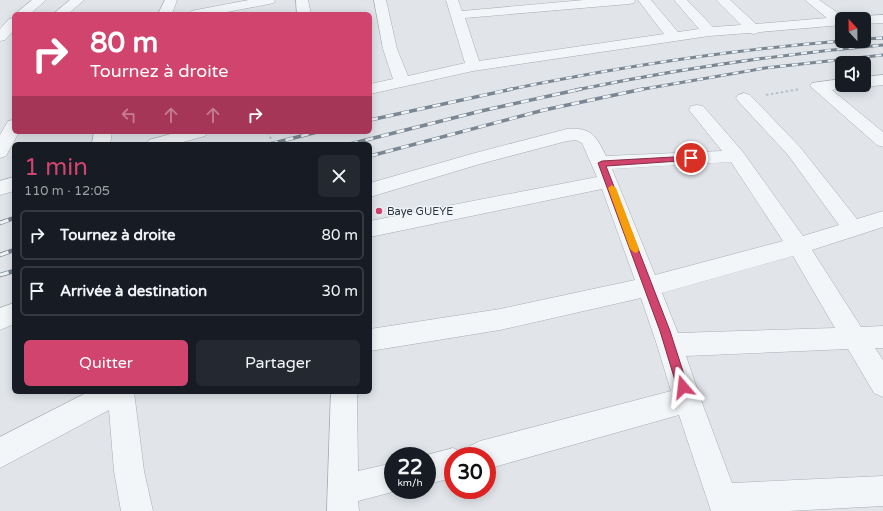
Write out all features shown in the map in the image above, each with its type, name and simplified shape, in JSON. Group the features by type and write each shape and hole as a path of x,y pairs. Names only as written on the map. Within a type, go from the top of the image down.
{"street":[{"path":"25,12 40,0"},
{"path":"63,12 78,0"},
{"path":"166,12 171,0"},
{"path":"223,12 253,1 269,0"},
{"path":"302,0 304,12"},
{"path":"380,0 390,49 402,82"},
{"path":"452,0 473,66"},
{"path":"457,15 628,0"},
{"path":"644,0 674,37"},
{"path":"680,0 709,32"},
{"path":"722,0 754,30"},
{"path":"811,0 835,17"},
{"path":"871,19 883,18"},
{"path":"372,89 473,66 709,32 754,30 835,22"},
{"path":"0,37 12,24"},
{"path":"0,44 12,41"},
{"path":"871,81 883,80"},
{"path":"818,86 835,85"},
{"path":"818,86 883,141"},
{"path":"744,98 794,151 853,229"},
{"path":"697,110 736,156 798,246 883,384"},
{"path":"0,152 12,129"},
{"path":"162,142 192,134"},
{"path":"372,189 475,158 567,135 580,134 589,140 605,172 649,287 687,400 725,505 883,491"},
{"path":"372,229 605,172 736,156"},
{"path":"0,188 12,185"},
{"path":"372,340 426,333 497,320 649,287 798,246 883,219"},
{"path":"0,319 12,315"},
{"path":"670,346 883,337"},
{"path":"0,453 111,394"},
{"path":"121,394 129,471 137,511"},
{"path":"344,394 342,501 384,482"},
{"path":"496,452 687,400"}],"path":[{"path":"744,98 818,86"}],"railway":[{"path":"871,39 883,38"},
{"path":"511,89 674,60 758,49 835,42"},
{"path":"580,89 653,75 729,63 883,45"},
{"path":"640,90 765,68 883,55"},
{"path":"372,120 511,89"},
{"path":"358,142 481,111 580,89"},
{"path":"576,90 580,89"},
{"path":"372,155 544,110 640,90"},
{"path":"278,142 309,134"},
{"path":"0,223 12,219"},
{"path":"0,255 12,251"},
{"path":"0,275 12,272"}],"slow traffic":[{"path":"612,188 635,249"}],"place":[{"name":"Baye GUEYE","path":"379,211"}],"route":[{"path":"683,387 665,331 602,163 691,158"}]}
